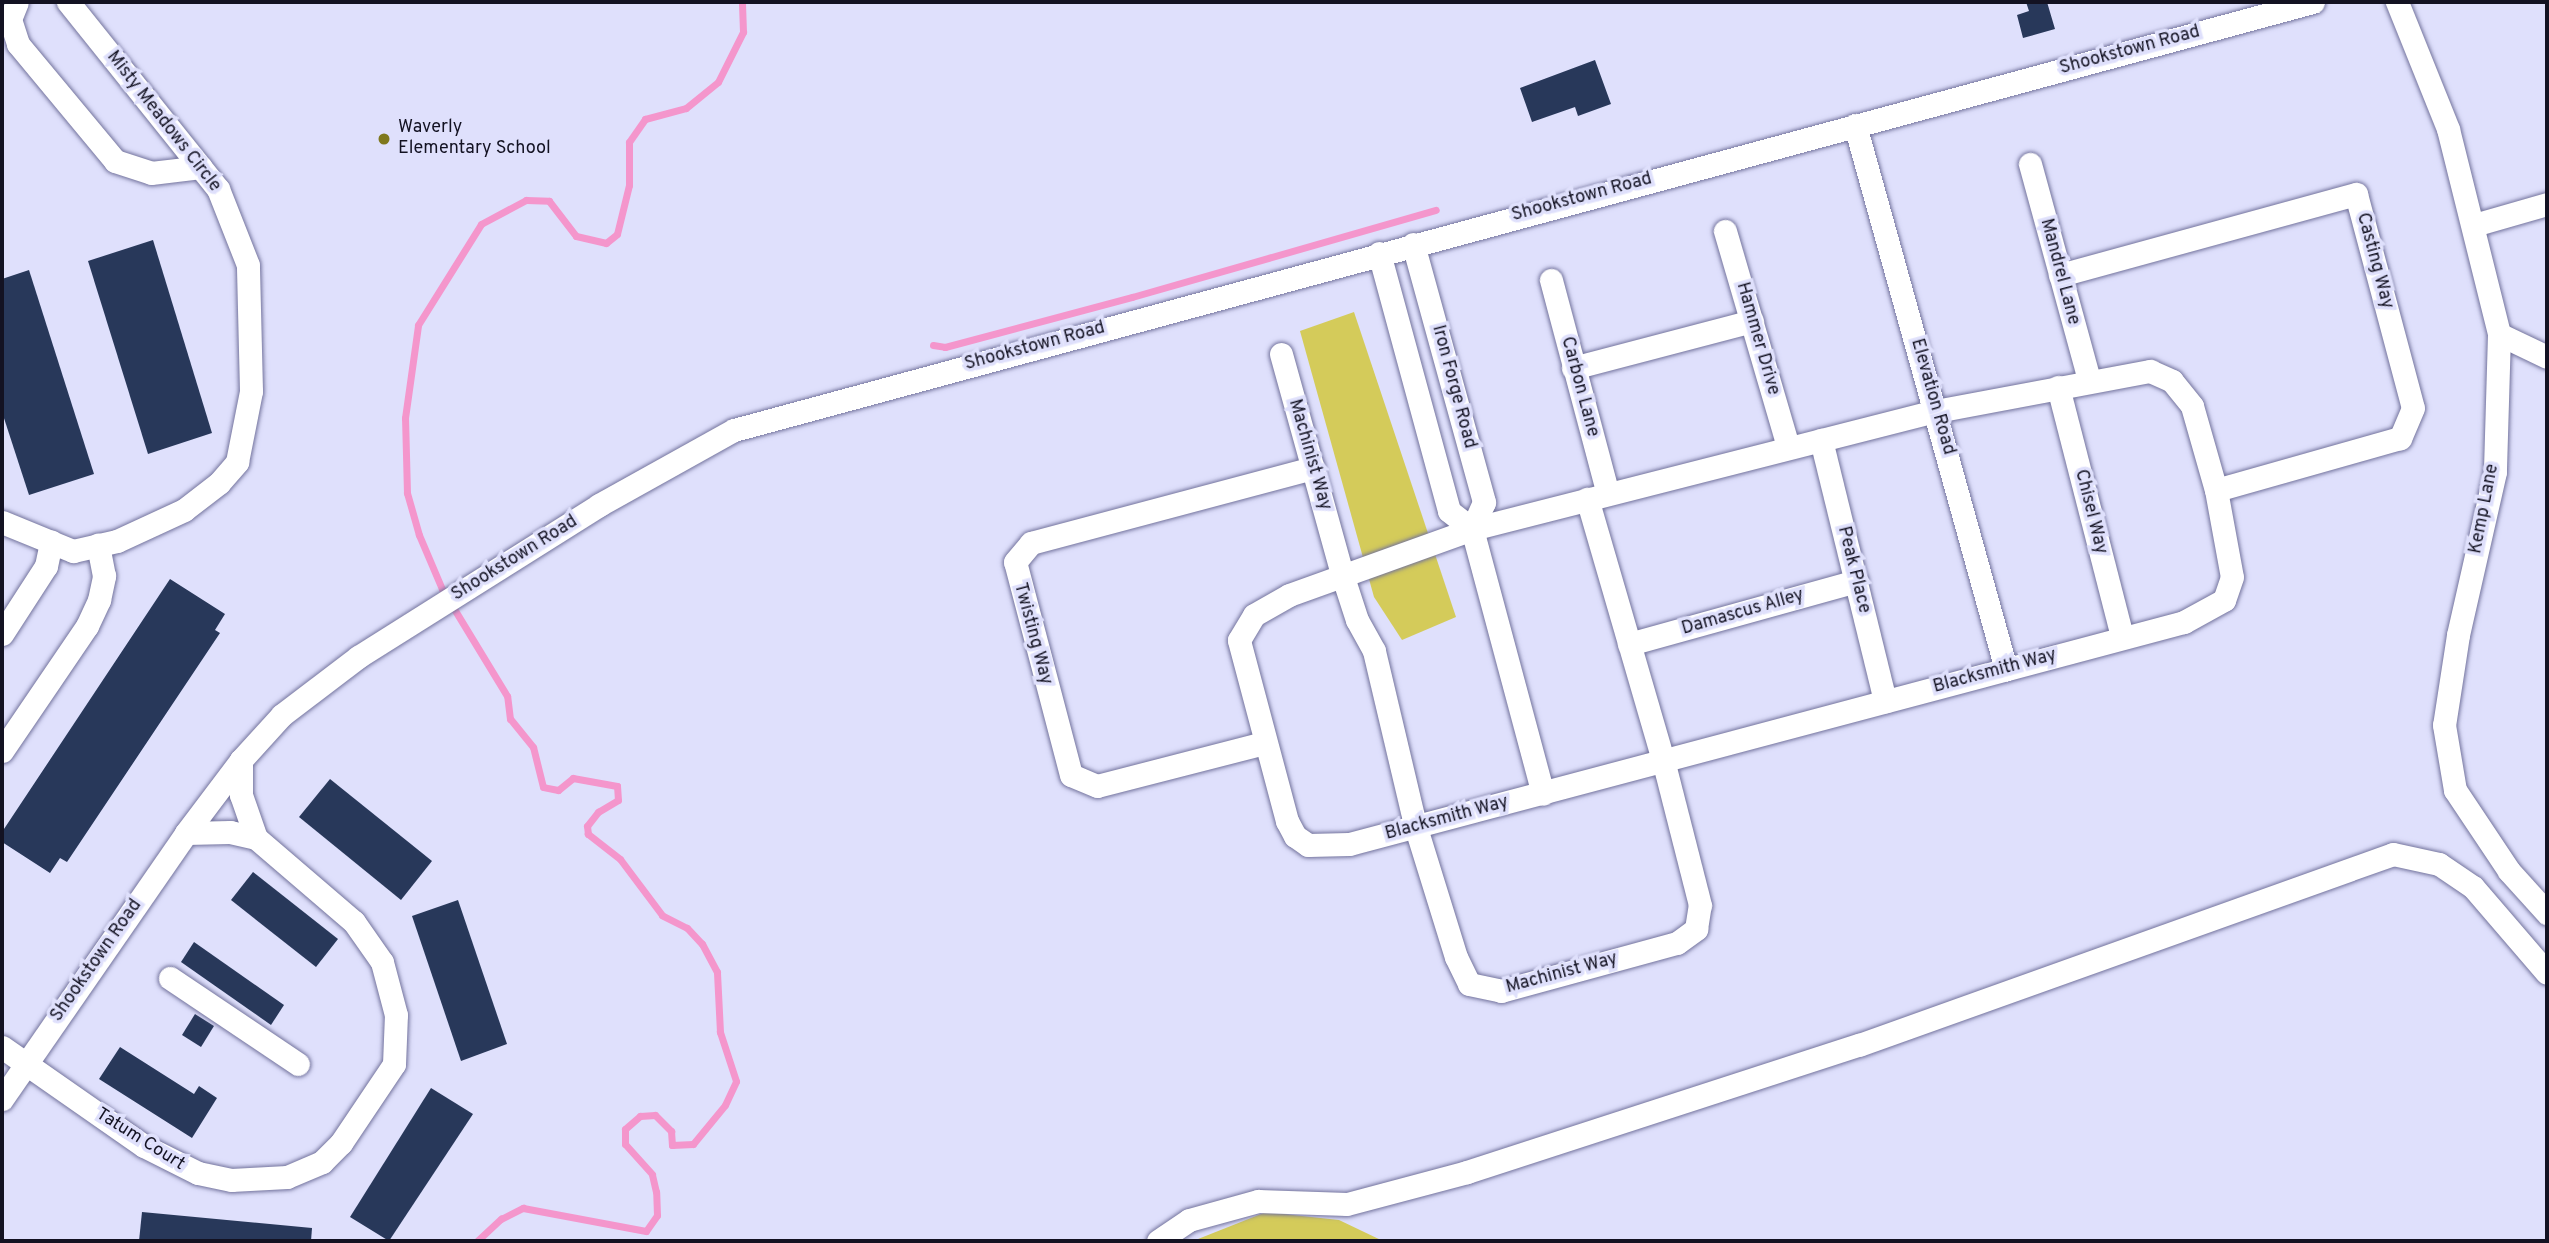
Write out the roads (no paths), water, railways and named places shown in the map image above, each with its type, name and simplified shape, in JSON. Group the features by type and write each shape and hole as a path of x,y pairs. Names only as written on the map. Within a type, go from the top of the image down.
{"street":[{"path":"17,2 10,19 19,44 115,161 151,173 201,167"},
{"name":"Misty Meadows Circle","path":"2,522 73,551 117,541 184,510 219,483 237,461 251,391 248,265 218,189 68,2"},
{"name":"Shookstown Road","path":"2,1099 186,833 241,760 282,715 358,657 536,545 734,430 2313,2"},
{"name":"Kemp Lane","path":"2397,2 2448,130 2474,225 2499,334 2495,472 2458,635 2444,725 2455,790 2509,870 2547,913"},
{"name":"Elevation Road","path":"1855,125 2006,669"},
{"name":"Mandrel Lane","path":"2029,164 2089,380"},
{"name":"Casting Way","path":"2060,275 2356,194 2413,408 2400,438 2216,490"},
{"path":"2474,225 2547,204"},
{"name":"Hammer Drive","path":"1725,231 1788,447"},
{"name":"Iron Forge Road","path":"1379,253 1449,511 1472,529 1484,502 1413,244"},
{"name":"Carbon Lane","path":"1551,280 1573,368 1598,497"},
{"path":"1573,368 1752,321"},
{"path":"2499,334 2547,357"},
{"name":"Machinist Way","path":"1281,354 1343,577 1357,620 1374,651 1416,828 1456,957 1469,985 1500,991 1513,988 1677,943 1696,929 1700,905 1663,760 1629,644 1598,497"},
{"name":"Blacksmith Way","path":"2150,371 2172,381 2192,407 2216,490 2232,577 2224,600 2185,622 1416,828 1349,844 1308,845 1295,836 1287,821 1240,651 1243,626 1289,596 1472,529 1936,411 2089,380 2150,371"},
{"name":"Chisel Way","path":"2058,387 2122,637"},
{"name":"Peak Place","path":"1821,439 1885,701"},
{"name":"Twisting Way","path":"1264,743 1097,786 1071,775 1015,562 1031,543 1313,468"},
{"path":"1472,529 1543,794"},
{"path":"2,634 46,566 51,542"},
{"path":"2,751 87,626 99,600 104,576 98,545"},
{"name":"Damascus Alley","path":"1629,644 1856,581"},
{"path":"241,760 241,795 256,838"},
{"name":"Tatum Court","path":"2,1047 144,1146 198,1173 231,1180 287,1177 322,1162 341,1143 389,1073 396,1015 373,945 324,893 256,838 230,832 186,833"},
{"path":"1158,1241 1189,1220 1258,1201 1347,1203 1467,1172 1859,1045 2393,854 2439,863 2473,887 2547,974"},
{"path":"170,978 298,1064"}],"waterway":[{"path":"477,1241 501,1219 523,1208 646,1231 657,1215 656,1192 652,1174 625,1144 625,1129 640,1116 655,1115 671,1131 672,1145 693,1144 725,1105 736,1081 720,1032 717,972 702,944 687,928 662,915 620,859 588,834 587,826 598,812 618,800 617,786 573,778 558,790 543,787 533,747 510,719 507,696 442,589 419,535 407,493 405,418 418,325 481,224 526,200 549,201 576,236 606,243 617,234 629,185 629,142 645,119 686,108 718,82 743,32 742,2"},
{"path":"933,345 945,347 1132,297 1436,210"}],"place":[{"name":"Waverly Elementary School","path":"384,139"}]}
